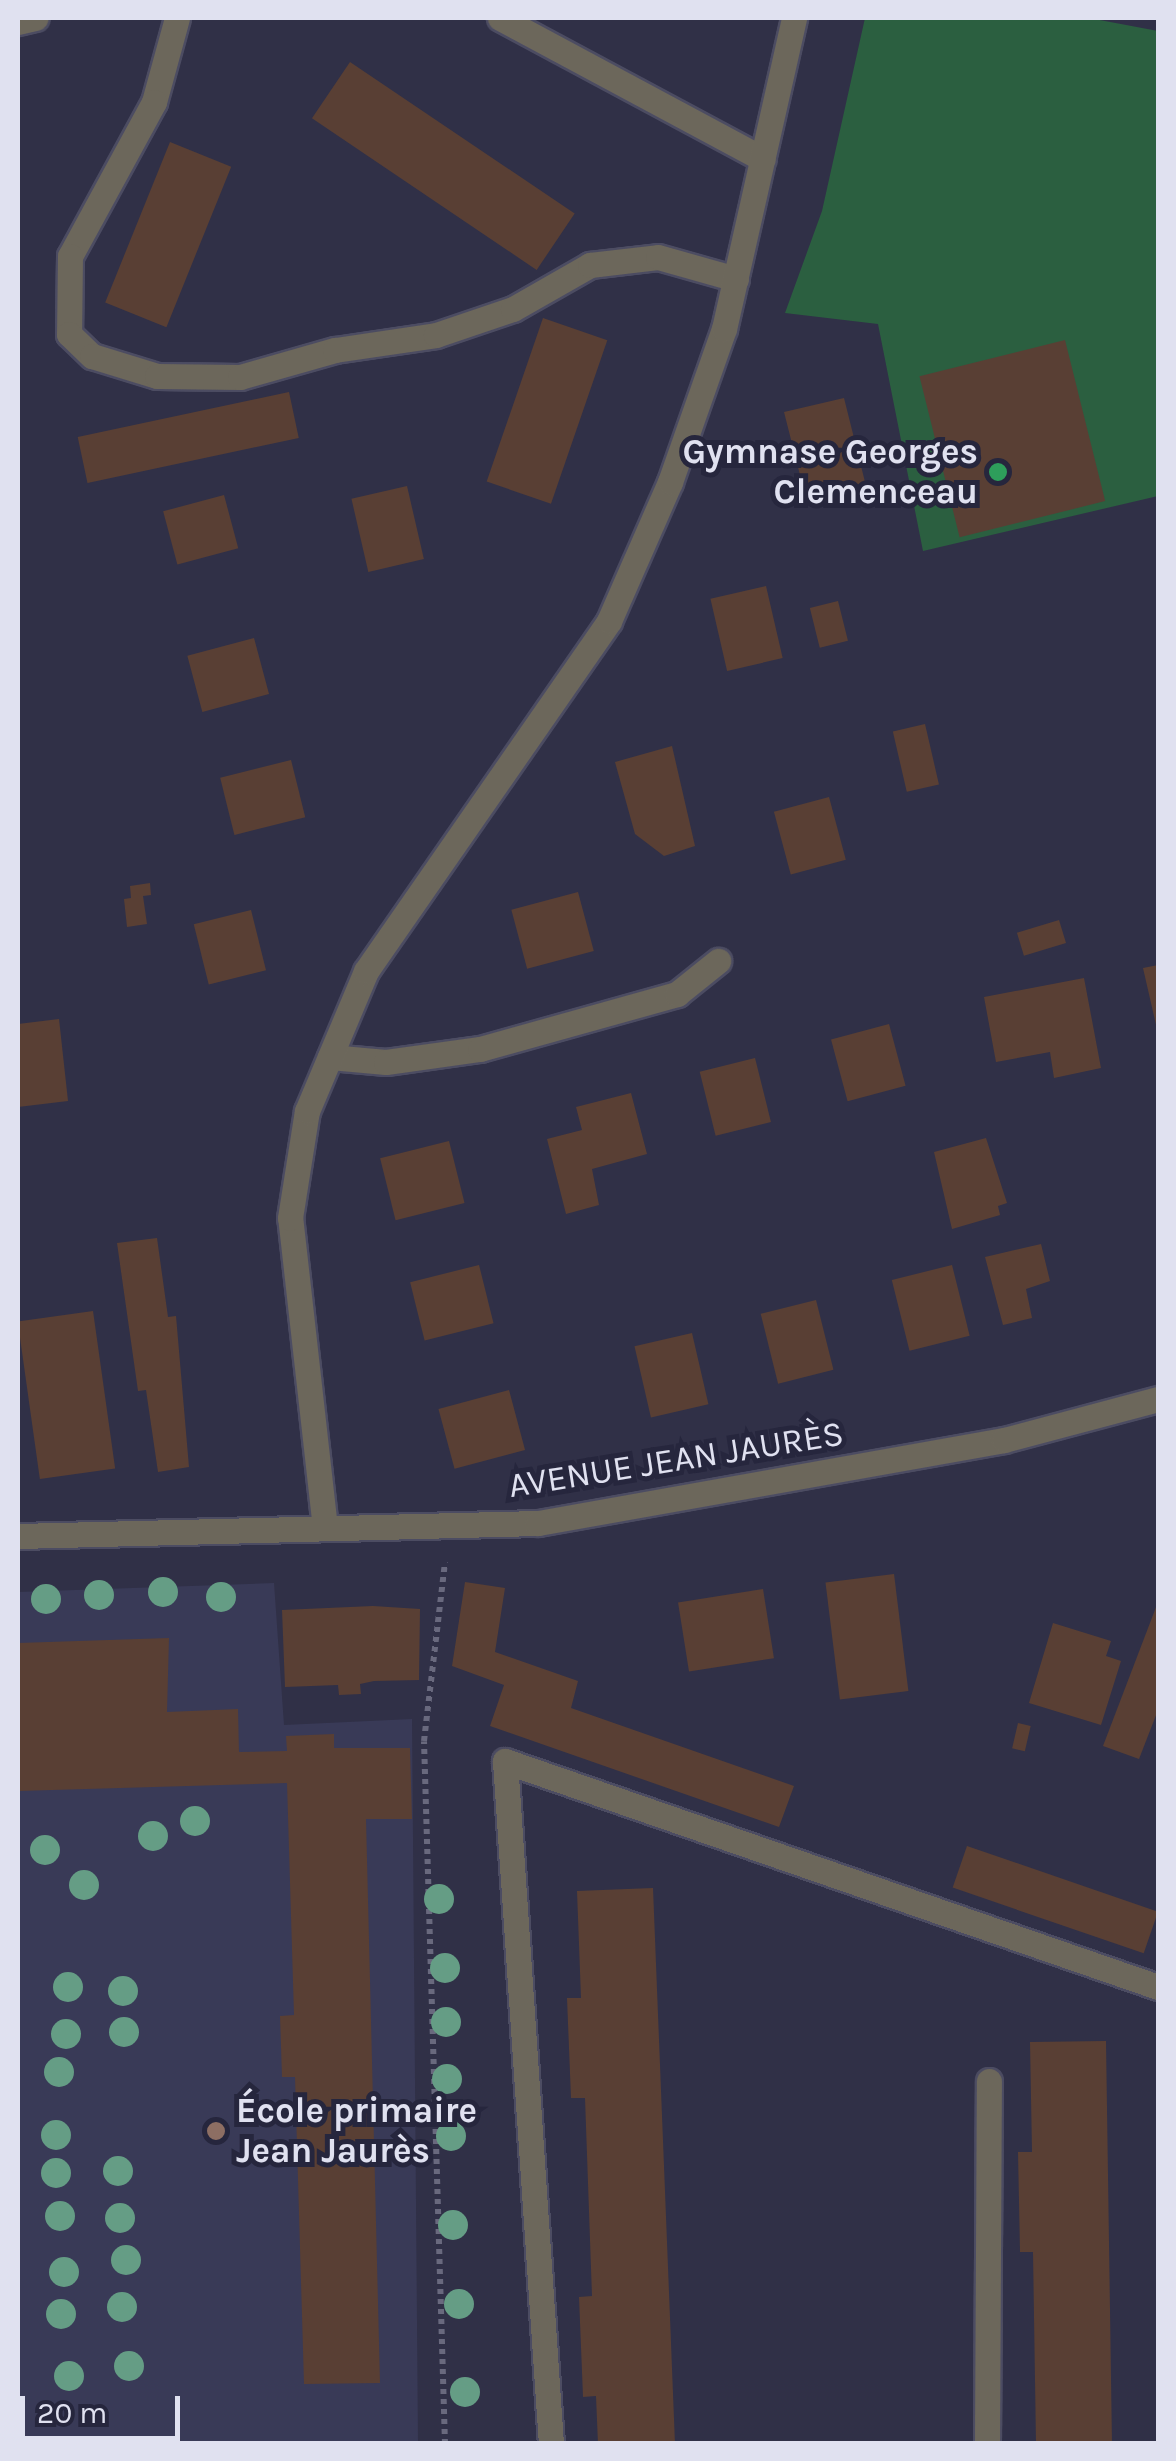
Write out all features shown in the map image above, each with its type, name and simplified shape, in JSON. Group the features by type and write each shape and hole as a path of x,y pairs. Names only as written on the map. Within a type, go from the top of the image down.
{"street":[{"path":"18,22 36,18"},
{"path":"176,18 154,102 70,256 69,334 92,356 157,376 240,377 335,350 436,335 513,309 590,265 658,257 736,279"},
{"path":"500,18 763,159"},
{"path":"324,1528 290,1218 307,1111 366,971 609,621 670,482 736,279 794,18"},
{"path":"330,1057 386,1062 480,1049 677,994 718,961"},
{"name":"AVENUE JEAN JAURÈS","path":"18,1536 538,1523 1004,1440 1158,1399"},
{"path":"550,2444 506,1761 1158,1987"},
{"path":"987,2444 988,2081"}],"path":[{"path":"444,2444 424,1740 449,1526"}],"shaded area":[{"name":"École primaire Jean Jaurès","path":"274,1583 284,1725 412,1719 418,2443 18,2443 18,1592"}],"green space":[{"path":"865,18 1089,18 1158,31 1158,496 923,551 878,324 785,313 822,211"}],"building":[{"path":"350,62 575,214 537,270 312,118"},
{"path":"170,142 231,167 166,327 105,302"},
{"path":"543,318 607,340 551,504 487,482"},
{"name":"Gymnase Georges Clemenceau","path":"1065,340 1105,501 960,537 919,376"},
{"path":"289,392 299,438 87,483 78,437"},
{"path":"844,398 869,498 838,505 831,480 803,487 784,412"},
{"path":"407,486 424,559 368,572 351,499"},
{"path":"224,495 238,548 177,564 163,511"},
{"path":"766,586 783,658 727,671 710,599"},
{"path":"838,601 848,641 820,648 810,608"},
{"path":"254,638 269,694 202,712 187,656"},
{"path":"925,724 939,784 907,792 893,731"},
{"path":"672,746 695,846 664,856 635,834 615,762"},
{"path":"291,760 305,817 234,835 220,778"},
{"path":"829,797 846,860 791,875 774,812"},
{"path":"150,883 151,895 143,896 147,924 127,927 124,899 131,898 130,886"},
{"path":"578,892 594,951 527,969 511,910"},
{"path":"251,910 266,970 209,984 194,924"},
{"path":"1059,920 1066,943 1024,956 1017,933"},
{"path":"1158,965 1158,1029 1157,1029 1143,968"},
{"path":"1084,978 1101,1068 1054,1078 1050,1052 996,1062 984,997"},
{"path":"59,1019 68,1101 18,1107 18,1024"},
{"path":"889,1024 906,1086 848,1101 831,1040"},
{"path":"755,1058 771,1122 716,1136 700,1072"},
{"path":"631,1093 647,1154 592,1169 599,1205 566,1214 547,1139 582,1130 576,1107"},
{"path":"986,1138 1007,1203 998,1206 1000,1215 952,1229 934,1152"},
{"path":"449,1141 464,1203 396,1220 380,1158"},
{"path":"157,1238 168,1317 176,1316 189,1467 158,1472 146,1390 138,1391 117,1243"},
{"path":"1041,1244 1050,1281 1026,1289 1032,1318 1003,1325 985,1257"},
{"path":"479,1265 494,1323 425,1340 410,1282"},
{"path":"952,1265 970,1336 910,1351 892,1280"},
{"path":"816,1300 833,1370 778,1384 761,1314"},
{"path":"93,1311 115,1468 40,1479 18,1322"},
{"path":"692,1333 708,1404 651,1417 635,1346"},
{"path":"509,1390 525,1450 455,1469 438,1409"},
{"path":"894,1574 908,1691 840,1700 826,1582"},
{"path":"465,1582 505,1588 495,1652 578,1681 571,1708 794,1786 779,1827 490,1726 504,1685 452,1666"},
{"path":"763,1589 774,1658 689,1672 678,1602"},
{"path":"1158,1602 1158,1710 1139,1759 1103,1746"},
{"path":"373,1606 420,1609 419,1680 360,1684 361,1694 339,1695 338,1685 285,1687 282,1610"},
{"path":"1053,1623 1111,1641 1106,1656 1121,1661 1101,1725 1029,1703"},
{"path":"169,1638 167,1712 238,1709 239,1752 287,1751 286,1736 334,1734 334,1748 410,1748 412,1819 366,1819 380,2383 304,2384 295,2077 282,2077 280,2016 294,2015 287,1783 18,1791 18,1643"},
{"path":"1018,1723 1031,1726 1025,1751 1012,1748"},
{"path":"967,1846 1158,1912 1144,1953 953,1888"},
{"path":"653,1888 675,2444 598,2444 596,2396 583,2397 579,2297 592,2296 585,2098 571,2098 567,1998 581,1998 577,1891"},
{"path":"1106,2041 1112,2444 1036,2444 1033,2252 1020,2252 1018,2152 1032,2152 1030,2042"}],"place":[{"name":"Gymnase Georges Clemenceau","path":"998,472"},
{"name":"École primaire Jean Jaurès","path":"216,2131"}]}
